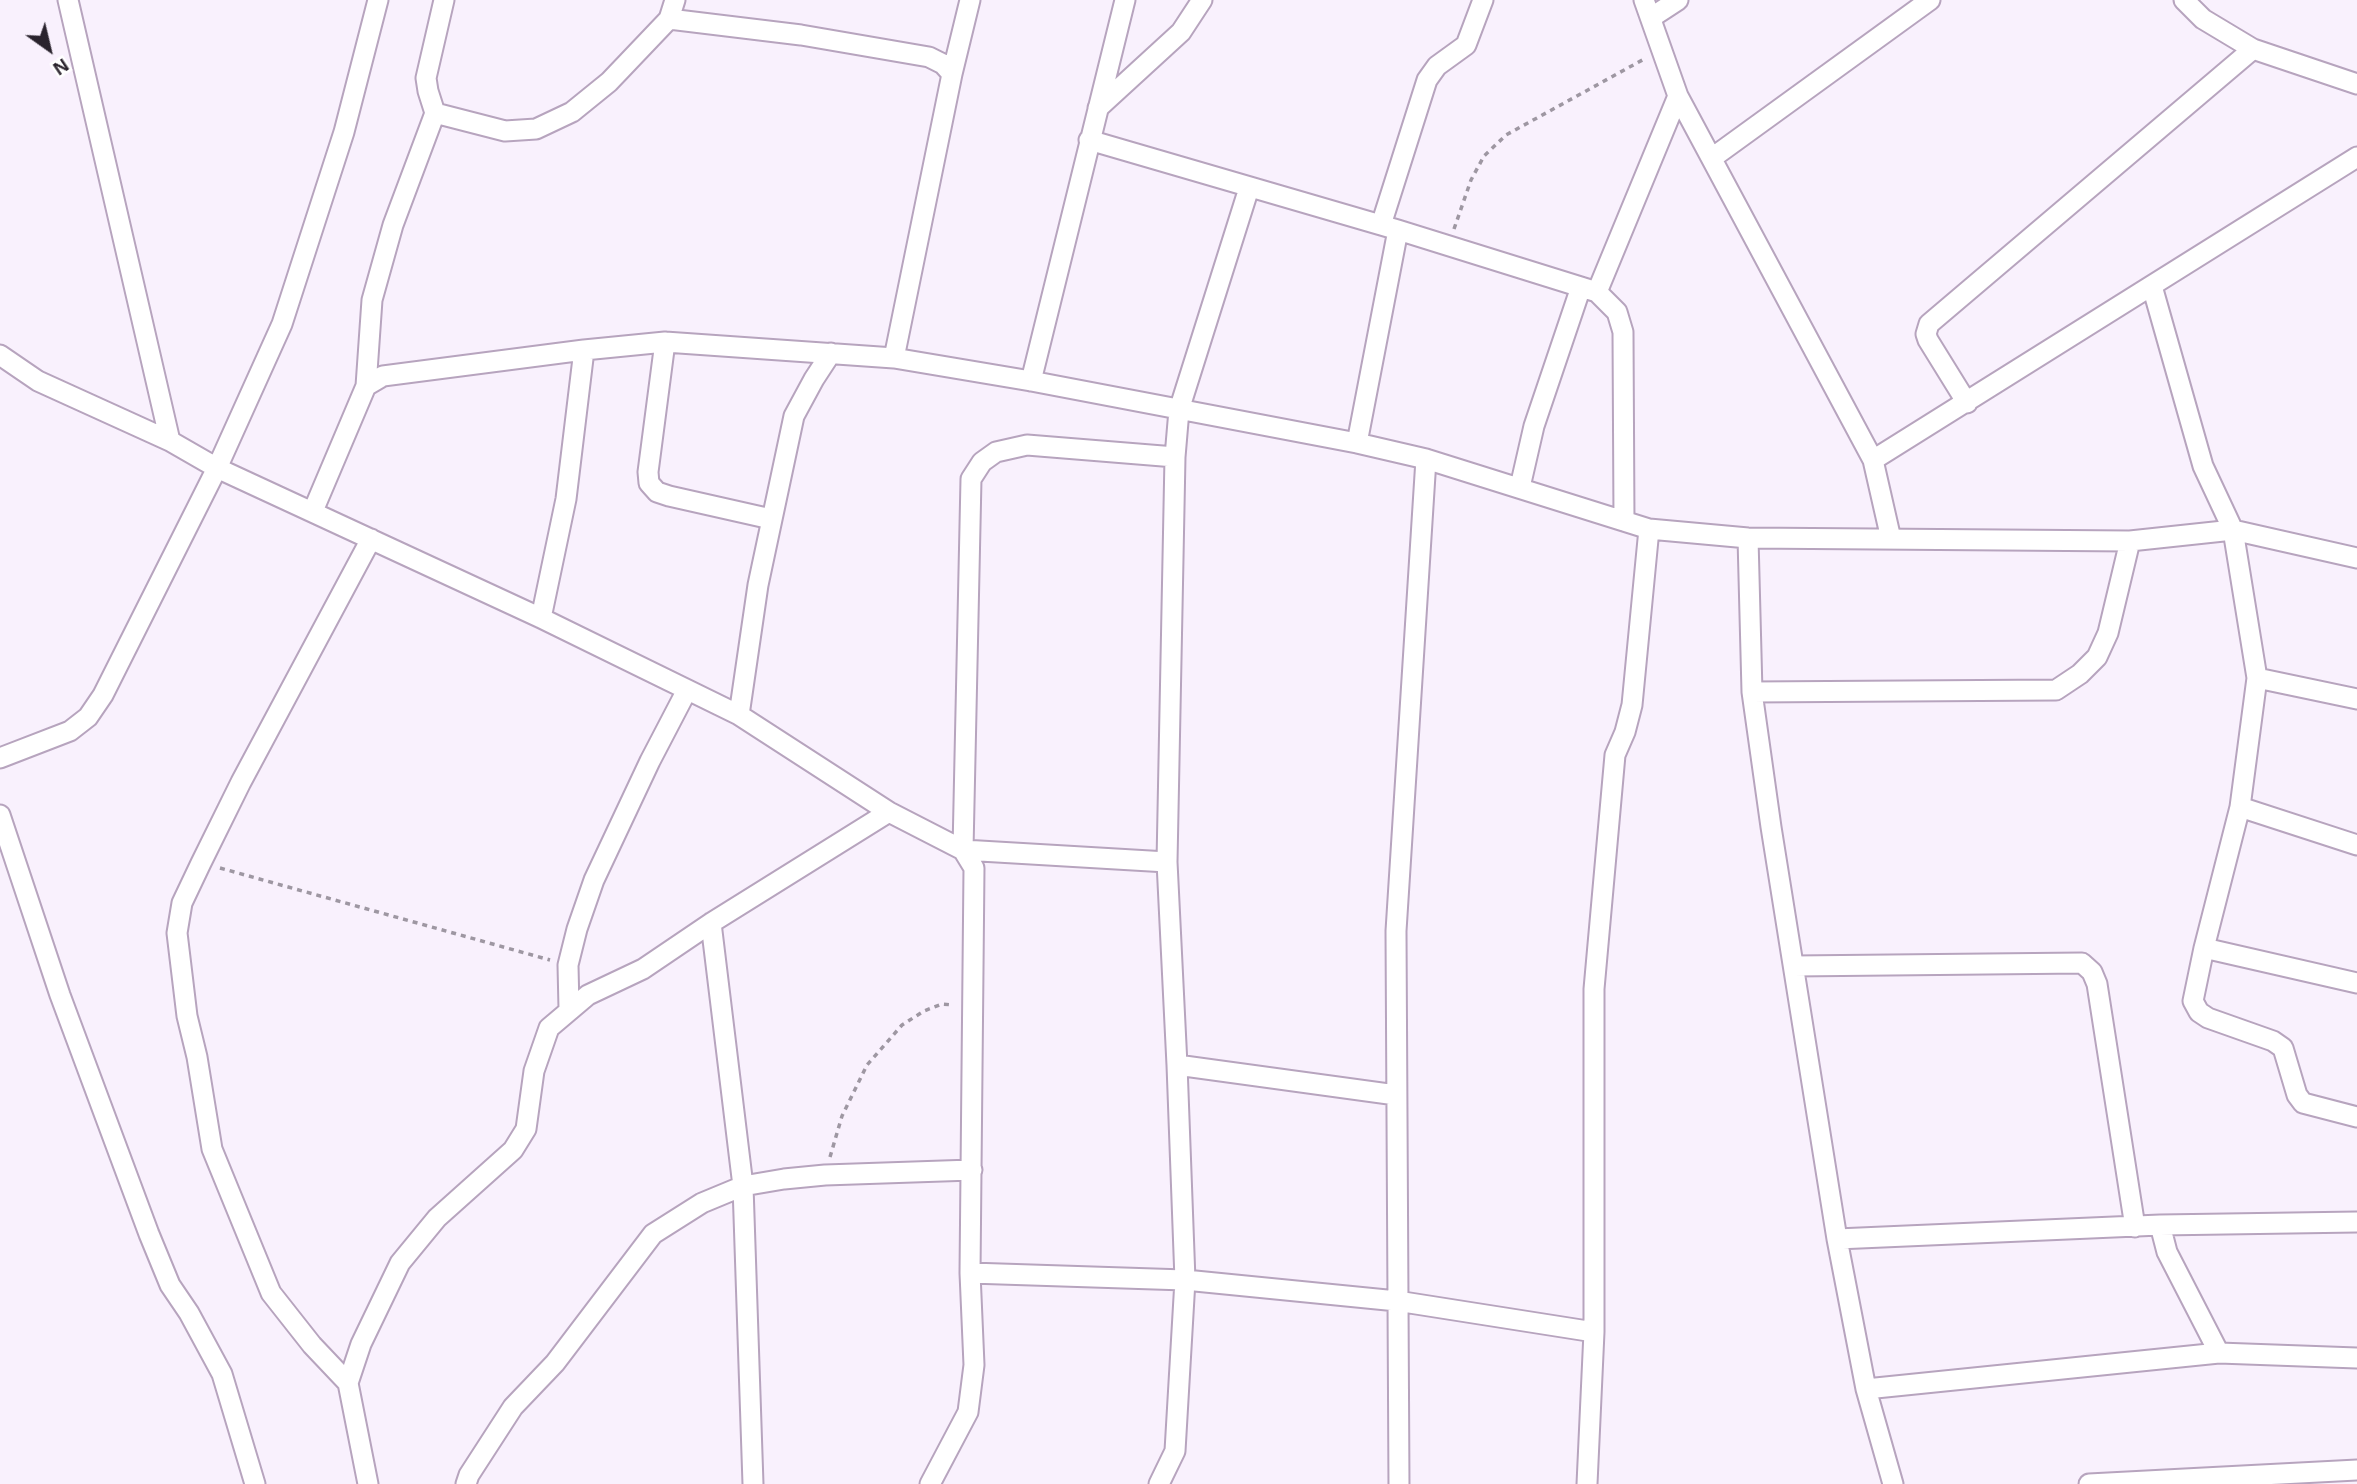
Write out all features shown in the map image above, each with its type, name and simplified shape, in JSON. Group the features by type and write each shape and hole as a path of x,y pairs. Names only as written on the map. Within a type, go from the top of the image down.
{"street":[{"path":"68,0 170,441"},
{"path":"0,758 70,731 88,717 103,695 217,468 282,324 344,132 378,0"},
{"path":"313,511 366,386 372,300 393,225 435,113 426,78 444,0"},
{"path":"894,358 952,74 970,0"},
{"path":"1031,381 1125,0"},
{"path":"1098,108 1181,32 1202,0"},
{"path":"1357,443 1390,228 1427,80 1437,66 1466,45 1483,0"},
{"path":"1678,0 1648,9 1678,96 1874,460 1891,539"},
{"path":"1712,158 1930,0"},
{"path":"2184,0 2203,19 2253,49 2356,80"},
{"path":"435,113 505,131 536,129 572,112 609,82 672,9 929,57 943,64 952,74"},
{"path":"1967,402 1928,340 1929,324 2253,49"},
{"path":"1520,488 1534,426 1589,289 1678,96"},
{"path":"1089,140 1589,289 1617,312 1623,332 1624,521"},
{"path":"1874,460 2357,157"},
{"path":"1159,1484 1175,1451 1185,1280 1167,862 1175,457 1179,410 1249,188"},
{"path":"2152,286 2203,466 2233,530 2257,678 2240,807 2193,1001 2199,1012 2208,1018 2273,1041 2283,1048 2297,1095 2303,1102 2357,1117"},
{"path":"366,386 383,376 665,342 894,358 1031,381 1357,443 1426,459 1649,529 1748,538 2130,541 2233,530 2357,558"},
{"path":"665,342 648,472 649,483 657,492 669,496 771,519"},
{"path":"541,618 566,499 584,350"},
{"path":"739,715 758,585 794,416 831,353"},
{"path":"0,355 38,381 170,441 217,468 541,618 739,715 889,812 963,850 1167,862"},
{"path":"930,1484 968,1412 974,1365 970,1273 974,868 963,850 971,479 982,462 996,453 1027,445 1175,457"},
{"path":"1399,1484 1396,932 1426,459"},
{"path":"1587,1484 1594,1332 1594,989 1615,755 1632,705 1649,529"},
{"path":"1748,538 1752,692 1837,1239 1866,1388 1893,1484"},
{"path":"348,1383 312,1345 271,1293 212,1149 197,1057 187,1016 177,933 182,903 201,863 241,782 371,539"},
{"path":"1752,692 2056,690 2080,674 2097,657 2108,633 2130,541"},
{"path":"2257,678 2357,699"},
{"path":"569,1009 568,965 594,880 687,690"},
{"path":"2240,807 2357,845"},
{"path":"368,1484 348,1383 361,1344 400,1263 437,1218 513,1150 526,1129 534,1071 549,1028 588,995 643,969 889,812"},
{"path":"0,815 7,861 154,1247 170,1285 189,1313 222,1374 255,1484"},
{"path":"712,923 743,1186 753,1484"},
{"path":"2204,948 2357,983"},
{"path":"1794,966 2082,963 2092,972 2097,984 2135,1227"},
{"path":"1177,1065 1396,1095"},
{"path":"466,1484 469,1475 513,1408 555,1363 653,1234 702,1203 743,1186 825,1175 972,1170"},
{"path":"1837,1239 2160,1225 2357,1222"},
{"path":"2160,1225 2166,1252 2220,1353"},
{"path":"970,1273 1185,1280 1397,1301 1594,1332"},
{"path":"1866,1388 2220,1353 2357,1358"},
{"path":"2089,1484 2357,1470"}],"path":[{"path":"1447,247 1471,180 1484,156 1506,135 1663,49"},
{"path":"201,863 568,965"},
{"path":"825,1175 842,1116 867,1065 902,1025 924,1011 942,1004 973,1005"}]}
